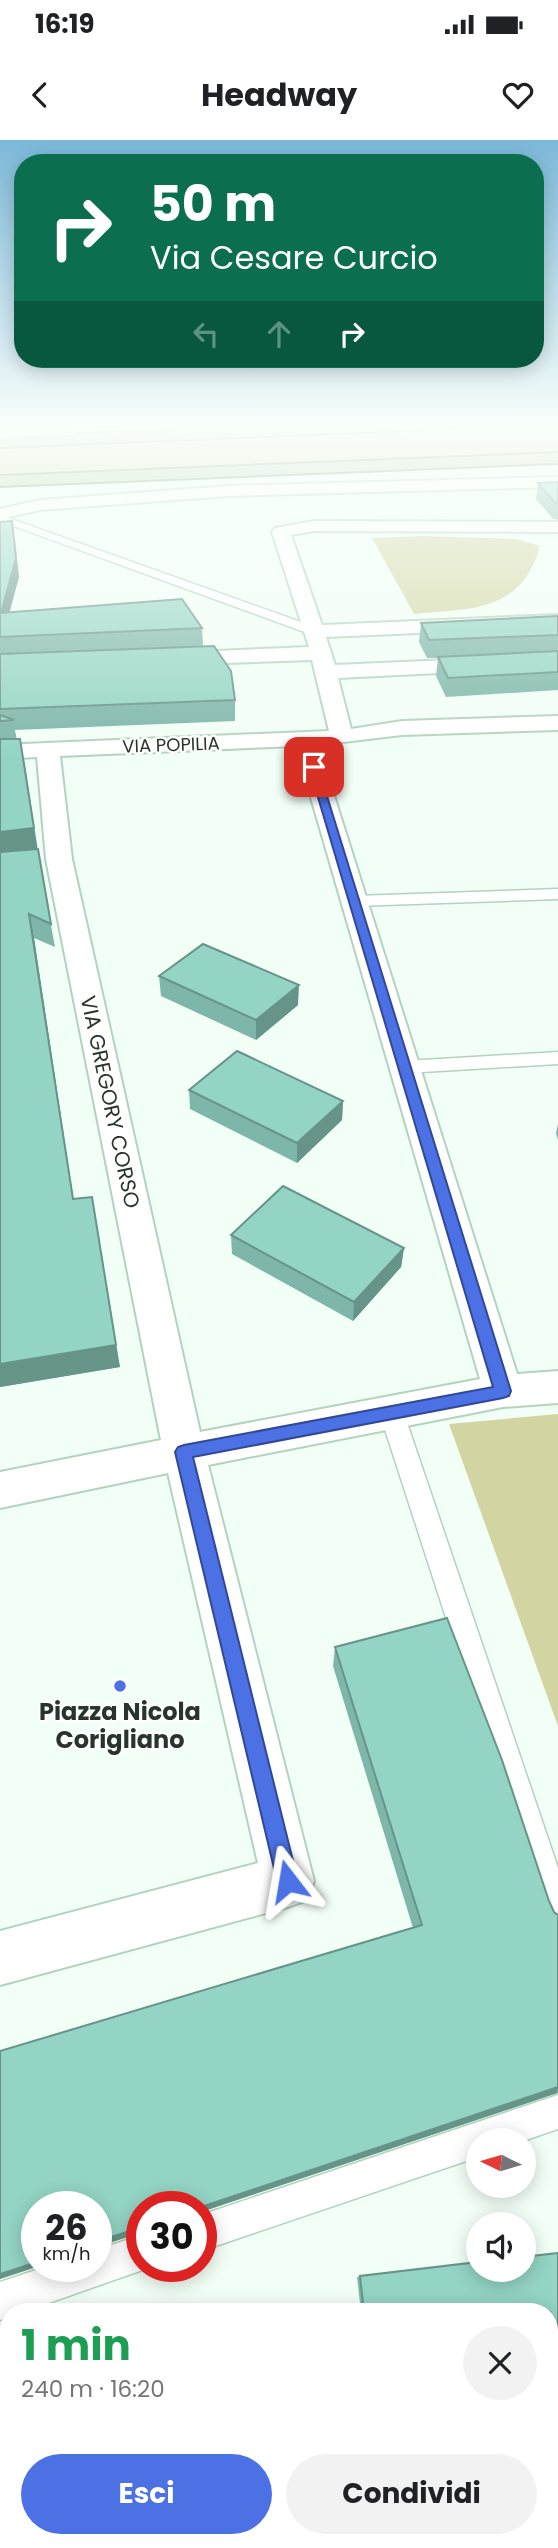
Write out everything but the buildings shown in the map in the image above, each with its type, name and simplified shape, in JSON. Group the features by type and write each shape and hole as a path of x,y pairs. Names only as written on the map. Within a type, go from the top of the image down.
{"street":[{"path":"282,534 324,662 342,737"},
{"path":"314,631 558,621"},
{"path":"154,660 558,661"},
{"name":"VIA POPILIA","path":"0,752 342,737 402,728 558,723"},
{"name":"VIA POPILIA","path":"342,737 406,746 558,742"},
{"path":"305,739 503,1391"},
{"name":"VIA GREGORY CORSO","path":"48,750 47,860 184,1452"},
{"path":"0,1490 391,1411 503,1391 558,1387"},
{"path":"0,1958 288,1881 184,1452"}],"lane":[{"path":"50,534 314,631"},
{"path":"355,901 558,894"},
{"path":"405,1067 558,1058"},
{"path":"391,1411 558,1914"},
{"path":"217,2228 558,2112"},
{"path":"0,2301 126,2258"}],"green space":[{"path":"422,536 516,539 540,546 532,568 521,584 507,595 474,608 414,614 372,538"},
{"path":"558,1414 558,1726 449,1424"}],"place":[{"name":"Piazza Nicola Corigliano","path":"120,1686"}],"route":[{"path":"288,1881 184,1452 503,1391 314,767"}]}
